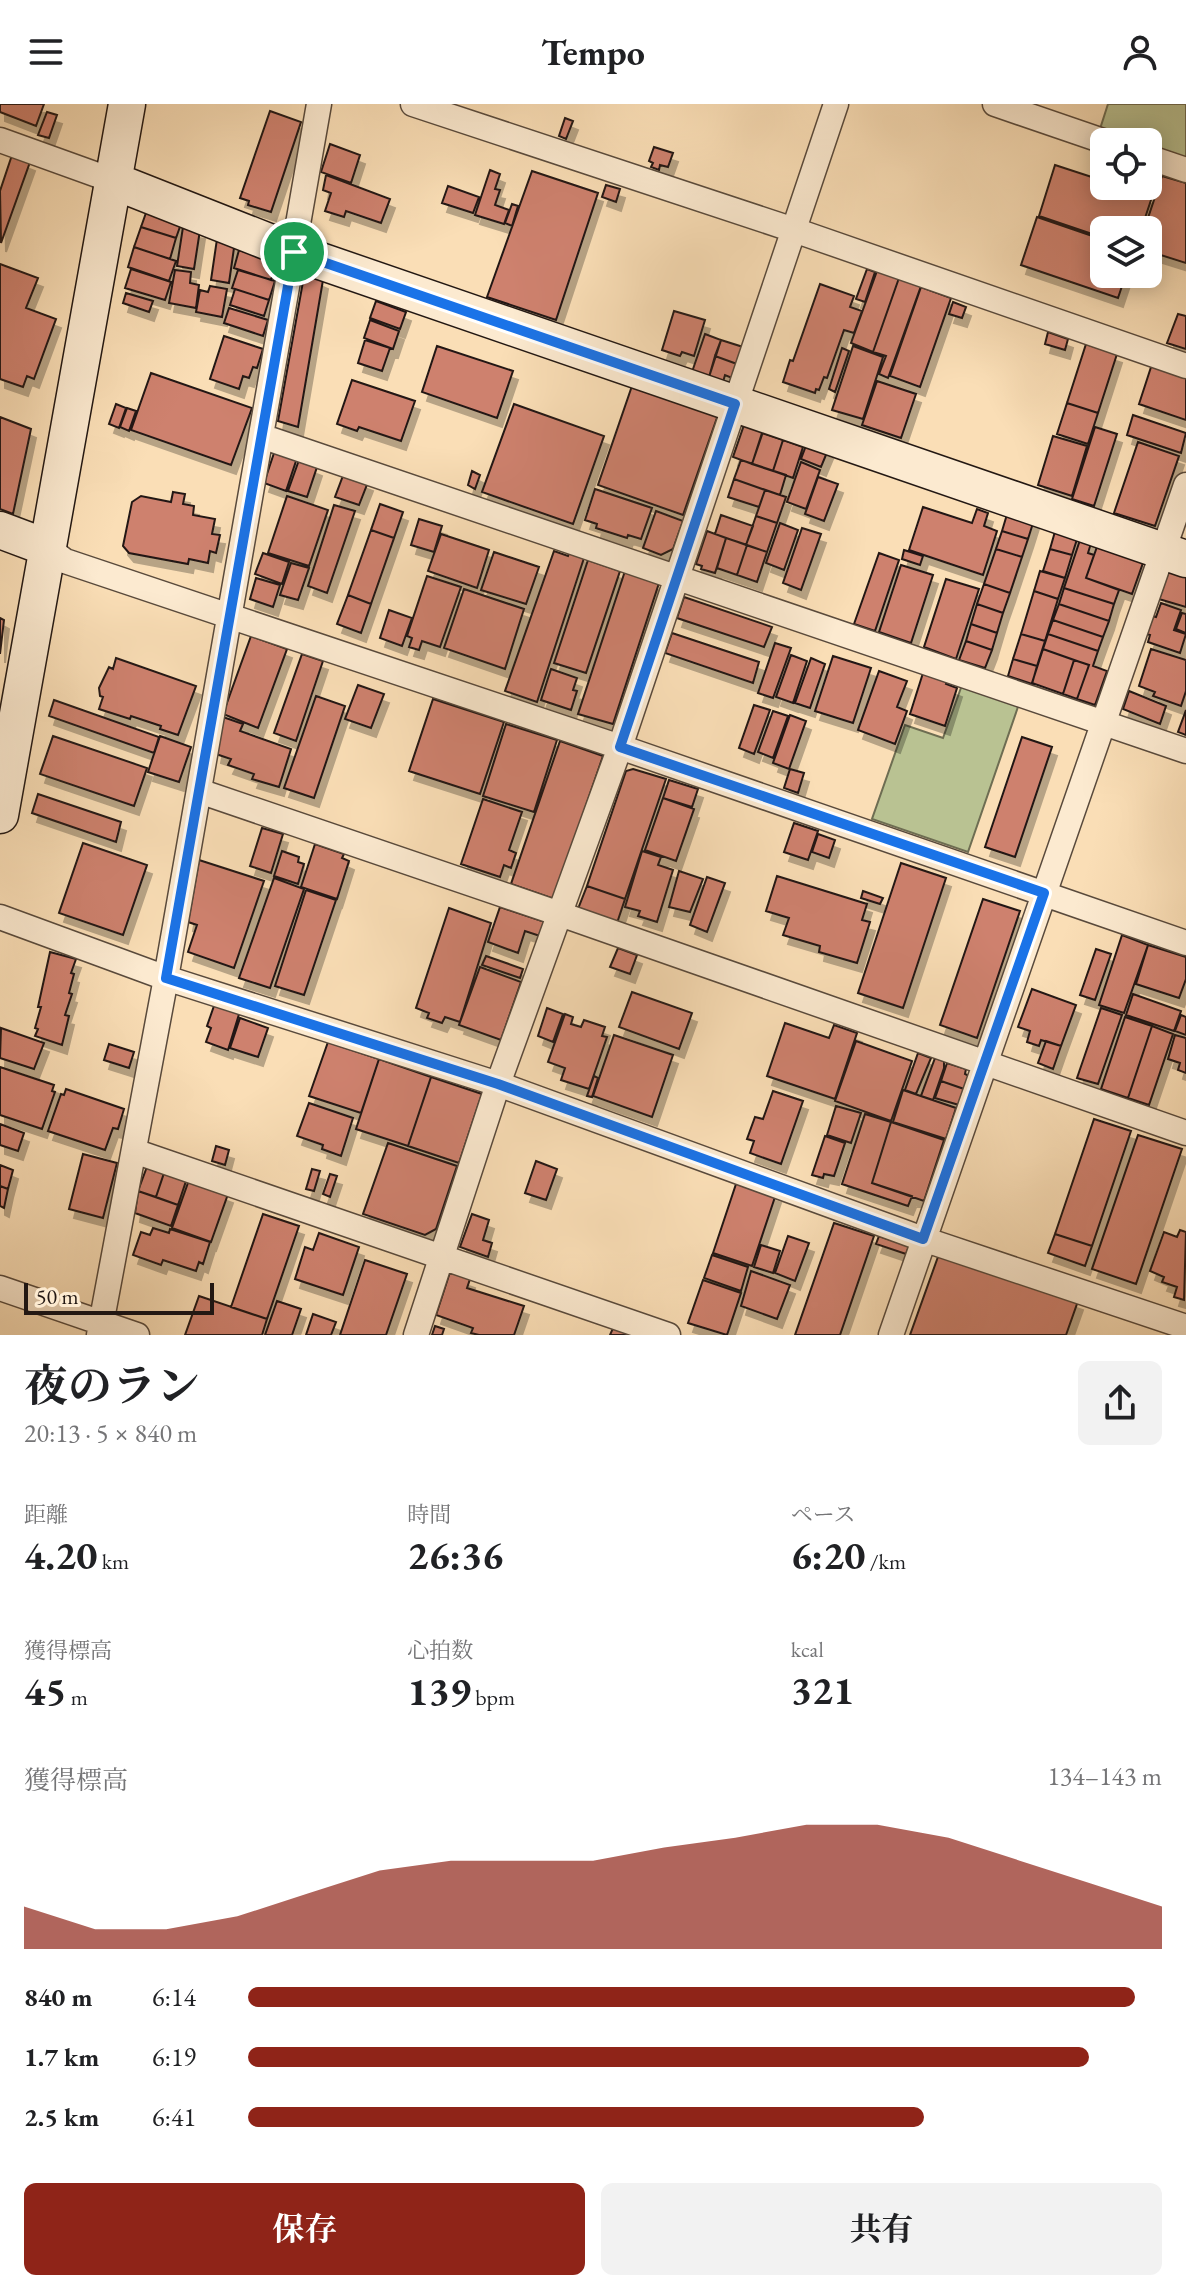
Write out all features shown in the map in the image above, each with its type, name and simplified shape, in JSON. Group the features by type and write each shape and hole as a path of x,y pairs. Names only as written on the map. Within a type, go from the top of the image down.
{"street":[{"path":"0,815 127,104"},
{"path":"100,1329 166,978 319,104"},
{"path":"413,104 794,230 1186,366"},
{"path":"416,1335 498,1084 620,747 836,104"},
{"path":"995,104 1090,137"},
{"path":"0,140 294,252 1175,555"},
{"path":"1162,162 1186,170"},
{"path":"261,436 1186,751"},
{"path":"891,1335 1105,722 1175,555 1186,485"},
{"path":"0,530 48,548 65,561 620,747 1186,943"},
{"path":"199,791 1186,1133"},
{"path":"0,917 166,978 498,1084 923,1239 1186,1327"},
{"path":"134,1151 668,1335"},
{"path":"0,1288 100,1329 137,1335"}],"green space":[{"path":"1108,104 1186,104 1186,159 1162,151 1162,128 1100,128"},
{"path":"962,685 1019,704 968,852 872,819 905,725 943,738"}],"building":[{"path":"0,104 44,104 36,126 0,112"},
{"path":"270,111 301,122 271,212 248,205 249,201 240,198"},
{"path":"47,112 57,115 49,138 38,135"},
{"path":"565,118 573,121 566,139 559,136"},
{"path":"330,144 360,155 351,183 321,172"},
{"path":"654,147 673,153 668,167 660,165 659,170 651,167 653,163 649,161"},
{"path":"12,155 30,162 1,243 0,191"},
{"path":"1055,165 1090,176 1090,200 1151,200 1146,216 1090,216 1090,233 1039,216"},
{"path":"490,170 500,174 495,189 500,190 495,205 509,210 504,224 475,215"},
{"path":"532,171 598,193 556,320 487,297"},
{"path":"326,175 390,199 381,223 346,211 344,217 325,211 331,193 323,190"},
{"path":"1162,176 1186,183 1186,263 1162,255 1162,216 1149,216 1154,200 1162,200"},
{"path":"606,185 620,189 616,202 602,197"},
{"path":"448,186 479,197 473,213 442,203"},
{"path":"512,204 518,206 512,226 505,223"},
{"path":"147,210 182,221 176,238 141,227"},
{"path":"1037,217 1090,235 1090,288 1121,288 1118,298 1021,265"},
{"path":"141,227 176,238 170,259 134,247"},
{"path":"183,227 200,230 194,269 177,266"},
{"path":"217,239 235,241 229,283 211,280"},
{"path":"134,247 176,261 169,281 128,267"},
{"path":"239,250 277,262 271,280 234,268"},
{"path":"0,264 38,278 26,308 56,319 34,379 27,376 23,387 0,379"},
{"path":"131,269 171,282 165,300 125,288"},
{"path":"867,269 875,272 865,302 856,299"},
{"path":"175,270 191,272 190,283 199,285 196,308 169,303"},
{"path":"238,270 275,281 269,300 232,288"},
{"path":"877,271 899,278 873,352 851,343"},
{"path":"309,274 323,280 298,427 278,421 304,276"},
{"path":"899,278 921,286 888,378 879,374 886,356 873,352"},
{"path":"820,284 854,296 850,307 862,311 854,333 844,330 827,378 824,377 815,393 783,382"},
{"path":"210,286 227,289 222,317 196,312 200,290 208,292"},
{"path":"921,287 951,298 920,387 890,376"},
{"path":"235,289 269,300 264,316 230,305"},
{"path":"126,293 153,301 149,312 123,303"},
{"path":"376,301 406,312 400,329 370,318"},
{"path":"953,302 966,307 962,318 949,314"},
{"path":"229,308 268,320 263,336 224,323"},
{"path":"674,311 705,320 694,356 682,352 680,356 662,350"},
{"path":"1178,314 1186,316 1186,349 1167,343"},
{"path":"370,320 399,331 393,349 364,338"},
{"path":"1048,332 1068,339 1065,350 1045,344"},
{"path":"705,334 721,340 709,377 692,372"},
{"path":"224,336 263,349 257,368 253,367 249,378 243,376 239,389 210,379"},
{"path":"365,340 390,348 382,371 358,363"},
{"path":"721,340 743,347 737,364 715,356"},
{"path":"1086,344 1117,354 1098,413 1067,403"},
{"path":"437,346 513,371 497,418 422,392"},
{"path":"853,346 883,357 863,419 832,410"},
{"path":"842,348 849,351 835,392 829,389"},
{"path":"715,356 737,364 732,378 725,375 723,382 709,377"},
{"path":"1152,364 1186,375 1186,420 1139,404"},
{"path":"151,373 252,408 231,465 131,430"},
{"path":"352,380 415,401 401,441 359,427 357,431 337,424"},
{"path":"877,381 916,394 901,438 862,425"},
{"path":"633,383 719,412 683,515 598,485"},
{"path":"1067,403 1098,413 1088,444 1057,434"},
{"path":"116,404 126,408 119,428 109,424"},
{"path":"514,404 604,436 573,524 482,492"},
{"path":"127,408 136,411 129,431 120,427"},
{"path":"1133,415 1186,433 1181,453 1127,435"},
{"path":"0,417 31,429 13,514 0,509"},
{"path":"744,425 764,429 752,464 733,457"},
{"path":"1095,427 1117,434 1094,506 1072,499"},
{"path":"762,433 783,440 773,471 752,464"},
{"path":"1053,436 1087,446 1072,496 1038,485"},
{"path":"783,440 803,447 793,478 773,471"},
{"path":"1138,442 1179,456 1155,526 1114,513"},
{"path":"807,443 828,450 821,467 801,459"},
{"path":"275,450 297,458 286,491 264,483"},
{"path":"299,460 317,467 307,497 288,491"},
{"path":"741,460 786,475 780,495 734,479"},
{"path":"801,462 820,470 806,509 787,502"},
{"path":"472,471 480,475 475,489 468,485"},
{"path":"344,473 368,482 359,505 335,497"},
{"path":"818,477 838,484 824,521 805,514"},
{"path":"734,479 765,490 759,507 728,497"},
{"path":"595,489 652,508 641,539 596,528 597,524 585,520"},
{"path":"765,490 786,497 777,523 756,516"},
{"path":"173,492 185,494 183,504 194,506 193,515 215,519 212,534 220,535 216,553 210,551 208,563 189,559 188,564 129,553 123,546 132,502 141,496 171,502"},
{"path":"287,496 328,510 309,566 268,553"},
{"path":"380,504 403,512 394,538 371,530"},
{"path":"334,505 355,511 327,593 308,586"},
{"path":"923,507 972,523 977,509 988,513 984,526 997,531 983,575 909,550"},
{"path":"656,511 683,521 673,549 661,555 643,548"},
{"path":"1008,511 1034,520 1028,539 1002,531"},
{"path":"721,515 753,526 746,545 715,534"},
{"path":"756,516 777,523 767,552 746,545"},
{"path":"419,519 442,526 434,552 411,545"},
{"path":"780,523 798,530 784,570 766,563"},
{"path":"802,528 821,534 801,590 783,583"},
{"path":"1056,528 1078,536 1072,555 1050,549"},
{"path":"371,530 394,538 371,604 348,595"},
{"path":"707,531 726,538 715,573 696,564"},
{"path":"1002,531 1028,539 1022,557 996,549"},
{"path":"441,534 489,550 477,588 428,571"},
{"path":"1081,537 1092,540 1088,553 1094,555 1086,578 1119,590 1114,604 1064,588"},
{"path":"726,538 747,545 737,575 717,568"},
{"path":"1098,544 1144,560 1132,594 1086,578"},
{"path":"747,545 767,552 757,582 737,575"},
{"path":"996,549 1022,557 1010,593 984,584"},
{"path":"1050,549 1072,555 1065,578 1043,571"},
{"path":"570,550 585,555 537,702 505,691 554,551 568,556"},
{"path":"904,550 923,556 920,565 902,559"},
{"path":"494,552 539,567 526,604 481,590"},
{"path":"263,553 289,562 282,584 255,574"},
{"path":"879,553 899,560 875,631 854,624"},
{"path":"588,560 620,571 586,673 554,663"},
{"path":"291,563 309,568 298,600 280,595"},
{"path":"901,565 933,575 911,643 879,632"},
{"path":"1170,567 1186,573 1186,607 1159,599"},
{"path":"625,571 659,583 613,724 578,714"},
{"path":"1040,571 1065,578 1058,599 1034,591"},
{"path":"427,576 461,587 440,647 422,641 419,650 409,647 412,638 407,636"},
{"path":"256,578 280,585 273,607 250,599"},
{"path":"946,579 979,589 956,659 924,647"},
{"path":"984,584 1010,593 1003,613 977,604"},
{"path":"1064,588 1114,604 1109,621 1059,604"},
{"path":"464,589 524,609 505,669 444,648"},
{"path":"1034,591 1058,599 1045,641 1021,634"},
{"path":"348,595 371,604 361,633 337,624"},
{"path":"684,597 772,627 764,647 677,618"},
{"path":"1161,603 1181,610 1174,630 1186,634 1180,653 1148,642 1150,635 1146,634 1152,616 1156,617"},
{"path":"977,604 1003,613 997,633 971,624"},
{"path":"1059,604 1109,621 1103,637 1053,620"},
{"path":"389,610 412,618 402,646 380,638"},
{"path":"1182,613 1186,614 1186,633 1176,629"},
{"path":"0,618 4,620 0,654"},
{"path":"1053,620 1103,637 1098,651 1048,634"},
{"path":"971,624 997,633 992,650 966,641"},
{"path":"672,633 759,662 753,683 665,653"},
{"path":"1021,634 1045,641 1037,666 1013,659"},
{"path":"1048,634 1098,651 1093,666 1107,671 1095,705 1077,699 1089,665 1043,649"},
{"path":"251,636 287,649 258,728 223,714"},
{"path":"966,641 992,650 985,668 959,660"},
{"path":"775,643 791,648 773,698 758,693"},
{"path":"1043,649 1074,660 1063,694 1032,683"},
{"path":"1151,649 1186,660 1186,691 1181,706 1153,696 1155,692 1139,686"},
{"path":"302,654 323,661 296,741 274,733"},
{"path":"791,655 807,661 793,703 776,697"},
{"path":"833,656 871,668 853,723 815,711"},
{"path":"116,658 196,686 178,735 131,716 130,719 99,709 103,697 99,688 109,667 113,669"},
{"path":"811,658 825,664 810,708 795,703"},
{"path":"1013,659 1037,666 1032,684 1008,676"},
{"path":"1074,660 1089,665 1077,699 1063,694"},
{"path":"551,669 577,678 571,710 541,700"},
{"path":"879,671 907,681 897,707 907,711 895,744 858,730"},
{"path":"923,673 957,688 945,726 910,714"},
{"path":"358,685 384,694 371,728 345,719"},
{"path":"1129,691 1166,706 1160,724 1123,709"},
{"path":"316,696 345,706 314,798 284,788"},
{"path":"433,699 504,722 480,794 409,771"},
{"path":"54,700 159,737 154,753 49,716"},
{"path":"754,705 770,710 754,754 739,748"},
{"path":"1186,710 1186,735 1178,732"},
{"path":"773,711 788,716 773,758 758,752"},
{"path":"790,715 806,721 789,769 773,763"},
{"path":"223,717 243,724 240,731 291,749 279,787 252,779 254,774 228,765 231,759 216,754"},
{"path":"506,724 557,740 534,812 483,796"},
{"path":"53,736 147,768 134,806 40,774"},
{"path":"160,736 191,747 179,782 148,772"},
{"path":"1022,737 1052,747 1015,857 985,847"},
{"path":"560,741 603,756 554,899 511,884"},
{"path":"633,769 666,779 625,899 587,886 626,771"},
{"path":"790,769 804,773 798,793 784,788"},
{"path":"669,780 698,789 692,807 663,798"},
{"path":"38,794 121,822 116,842 32,813"},
{"path":"663,798 694,809 676,861 645,850"},
{"path":"483,799 522,812 509,850 516,853 511,868 504,865 500,877 461,864"},
{"path":"794,823 818,831 808,860 784,852"},
{"path":"262,828 283,834 271,873 250,866"},
{"path":"818,834 835,840 829,858 812,852"},
{"path":"83,843 147,865 123,935 59,913"},
{"path":"315,844 344,854 342,858 349,861 337,899 301,887"},
{"path":"282,851 299,857 298,862 304,864 298,884 274,876"},
{"path":"642,851 661,857 658,865 673,870 657,922 638,916 640,911 625,907"},
{"path":"199,860 264,881 234,968 188,952 197,925 188,922"},
{"path":"901,863 946,878 903,1008 858,993"},
{"path":"679,871 703,879 690,912 669,907"},
{"path":"777,876 867,904 862,920 870,922 857,963 819,952 820,946 783,935 789,918 766,911"},
{"path":"707,877 725,883 707,932 690,925"},
{"path":"274,878 304,889 270,988 239,978"},
{"path":"587,886 625,899 617,923 578,909"},
{"path":"306,890 336,900 304,995 275,986"},
{"path":"863,891 883,898 880,904 861,898"},
{"path":"983,899 1020,911 977,1038 940,1025"},
{"path":"500,907 545,922 540,936 525,931 518,953 488,942"},
{"path":"449,908 491,923 460,1022 445,1017 442,1023 427,1018 429,1013 416,1008"},
{"path":"1122,935 1148,945 1124,1013 1099,1005"},
{"path":"1148,945 1186,957 1186,979 1179,998 1136,984"},
{"path":"618,948 637,955 630,974 610,967"},
{"path":"1096,949 1111,954 1095,1000 1080,995"},
{"path":"50,952 76,959 71,973 74,974 69,993 72,994 65,1015 69,1016 62,1045 35,1036"},
{"path":"486,956 523,969 520,978 482,965"},
{"path":"480,967 521,982 501,1040 459,1025"},
{"path":"1032,989 1076,1005 1061,1046 1041,1040 1039,1046 1027,1042 1030,1031 1018,1027"},
{"path":"632,992 692,1013 679,1049 619,1027"},
{"path":"1133,994 1181,1011 1174,1031 1126,1015"},
{"path":"215,1003 240,1011 228,1050 206,1042 211,1028 207,1026"},
{"path":"547,1008 563,1014 553,1042 538,1036"},
{"path":"1101,1008 1122,1015 1098,1084 1077,1078"},
{"path":"565,1014 573,1017 571,1024 581,1027 584,1020 605,1027 602,1036 607,1037 589,1089 561,1080 565,1068 548,1062"},
{"path":"1181,1015 1186,1017 1186,1035 1175,1031"},
{"path":"1125,1017 1152,1026 1128,1098 1101,1089"},
{"path":"240,1018 268,1028 258,1057 230,1048"},
{"path":"785,1023 829,1038 834,1025 857,1033 835,1099 767,1076"},
{"path":"1152,1026 1173,1034 1149,1105 1128,1098"},
{"path":"1,1028 44,1043 34,1069 0,1058"},
{"path":"614,1035 673,1055 652,1117 593,1096"},
{"path":"1175,1035 1186,1038 1186,1073 1178,1070 1180,1063 1168,1059"},
{"path":"856,1041 912,1061 891,1121 835,1101"},
{"path":"1046,1041 1061,1046 1053,1069 1038,1063"},
{"path":"328,1042 379,1059 361,1113 309,1096"},
{"path":"109,1044 134,1052 129,1068 104,1060"},
{"path":"918,1053 931,1058 916,1094 905,1090"},
{"path":"935,1058 944,1061 944,1068 933,1100 921,1096"},
{"path":"379,1059 431,1077 408,1146 356,1129"},
{"path":"947,1063 966,1069 965,1074 969,1076 964,1089 941,1081"},
{"path":"0,1067 54,1085 52,1091 55,1092 42,1129 0,1115"},
{"path":"594,1076 598,1078 592,1097 587,1096"},
{"path":"431,1077 482,1094 459,1163 408,1146"},
{"path":"941,1081 964,1089 959,1105 935,1098"},
{"path":"66,1089 124,1109 118,1129 113,1128 105,1150 48,1131 61,1094 64,1095"},
{"path":"903,1090 956,1108 946,1139 893,1122"},
{"path":"773,1091 803,1101 781,1164 750,1153 754,1141 747,1139 755,1117 763,1119"},
{"path":"309,1103 353,1118 341,1156 322,1149 323,1145 297,1136"},
{"path":"836,1106 861,1113 851,1143 827,1135"},
{"path":"865,1114 891,1122 872,1183 912,1196 908,1206 842,1184"},
{"path":"1094,1119 1131,1131 1092,1246 1055,1234"},
{"path":"891,1122 944,1140 924,1201 872,1183"},
{"path":"0,1124 24,1133 18,1151 0,1145"},
{"path":"1138,1135 1182,1149 1136,1284 1092,1269"},
{"path":"825,1136 845,1143 834,1176 824,1174 823,1178 812,1175"},
{"path":"388,1143 457,1166 436,1229 425,1235 363,1214"},
{"path":"216,1146 229,1150 225,1165 212,1161"},
{"path":"83,1154 117,1163 103,1218 69,1209"},
{"path":"536,1161 557,1169 546,1200 525,1193"},
{"path":"148,1164 165,1170 156,1197 138,1191"},
{"path":"0,1165 13,1170 8,1189 0,1186"},
{"path":"312,1169 320,1171 314,1191 306,1189"},
{"path":"165,1170 187,1178 178,1205 156,1197"},
{"path":"330,1174 337,1176 330,1197 323,1194"},
{"path":"189,1180 228,1194 211,1242 172,1228"},
{"path":"737,1181 776,1194 752,1266 713,1253"},
{"path":"0,1186 8,1189 4,1208 0,1206"},
{"path":"138,1191 178,1205 171,1226 135,1213"},
{"path":"263,1214 299,1226 267,1319 231,1307"},
{"path":"472,1214 489,1220 483,1240 492,1243 488,1257 460,1247"},
{"path":"834,1223 874,1236 840,1335 795,1335"},
{"path":"153,1228 169,1233 170,1229 210,1242 203,1264 199,1262 196,1271 163,1260 161,1265 133,1255 141,1232 150,1235"},
{"path":"1180,1230 1186,1232 1184,1300 1174,1297 1177,1287 1162,1282 1164,1277 1150,1271 1164,1232 1177,1237"},
{"path":"319,1233 359,1247 343,1295 295,1279 305,1247 313,1250"},
{"path":"1055,1234 1092,1246 1085,1266 1048,1253"},
{"path":"788,1236 809,1243 795,1281 775,1273"},
{"path":"879,1236 909,1246 906,1254 876,1244"},
{"path":"761,1245 780,1251 773,1273 754,1267"},
{"path":"939,1254 1078,1301 1066,1335 910,1335"},
{"path":"712,1255 748,1267 741,1291 704,1278"},
{"path":"365,1260 407,1274 386,1335 340,1335"},
{"path":"751,1271 790,1285 777,1319 741,1306"},
{"path":"450,1272 470,1279 467,1288 524,1306 514,1335 471,1333 473,1328 436,1315"},
{"path":"703,1280 741,1293 727,1335 688,1323"},
{"path":"199,1296 267,1319 262,1335 185,1335"},
{"path":"277,1301 301,1309 292,1335 265,1335"},
{"path":"313,1314 336,1322 331,1335 306,1335"},
{"path":"435,1326 444,1329 442,1335 432,1335"},
{"path":"614,1326 641,1335 610,1335"}],"route":[{"path":"294,252 735,404 620,747 1044,893 923,1239 498,1084 166,978 294,252"}]}
